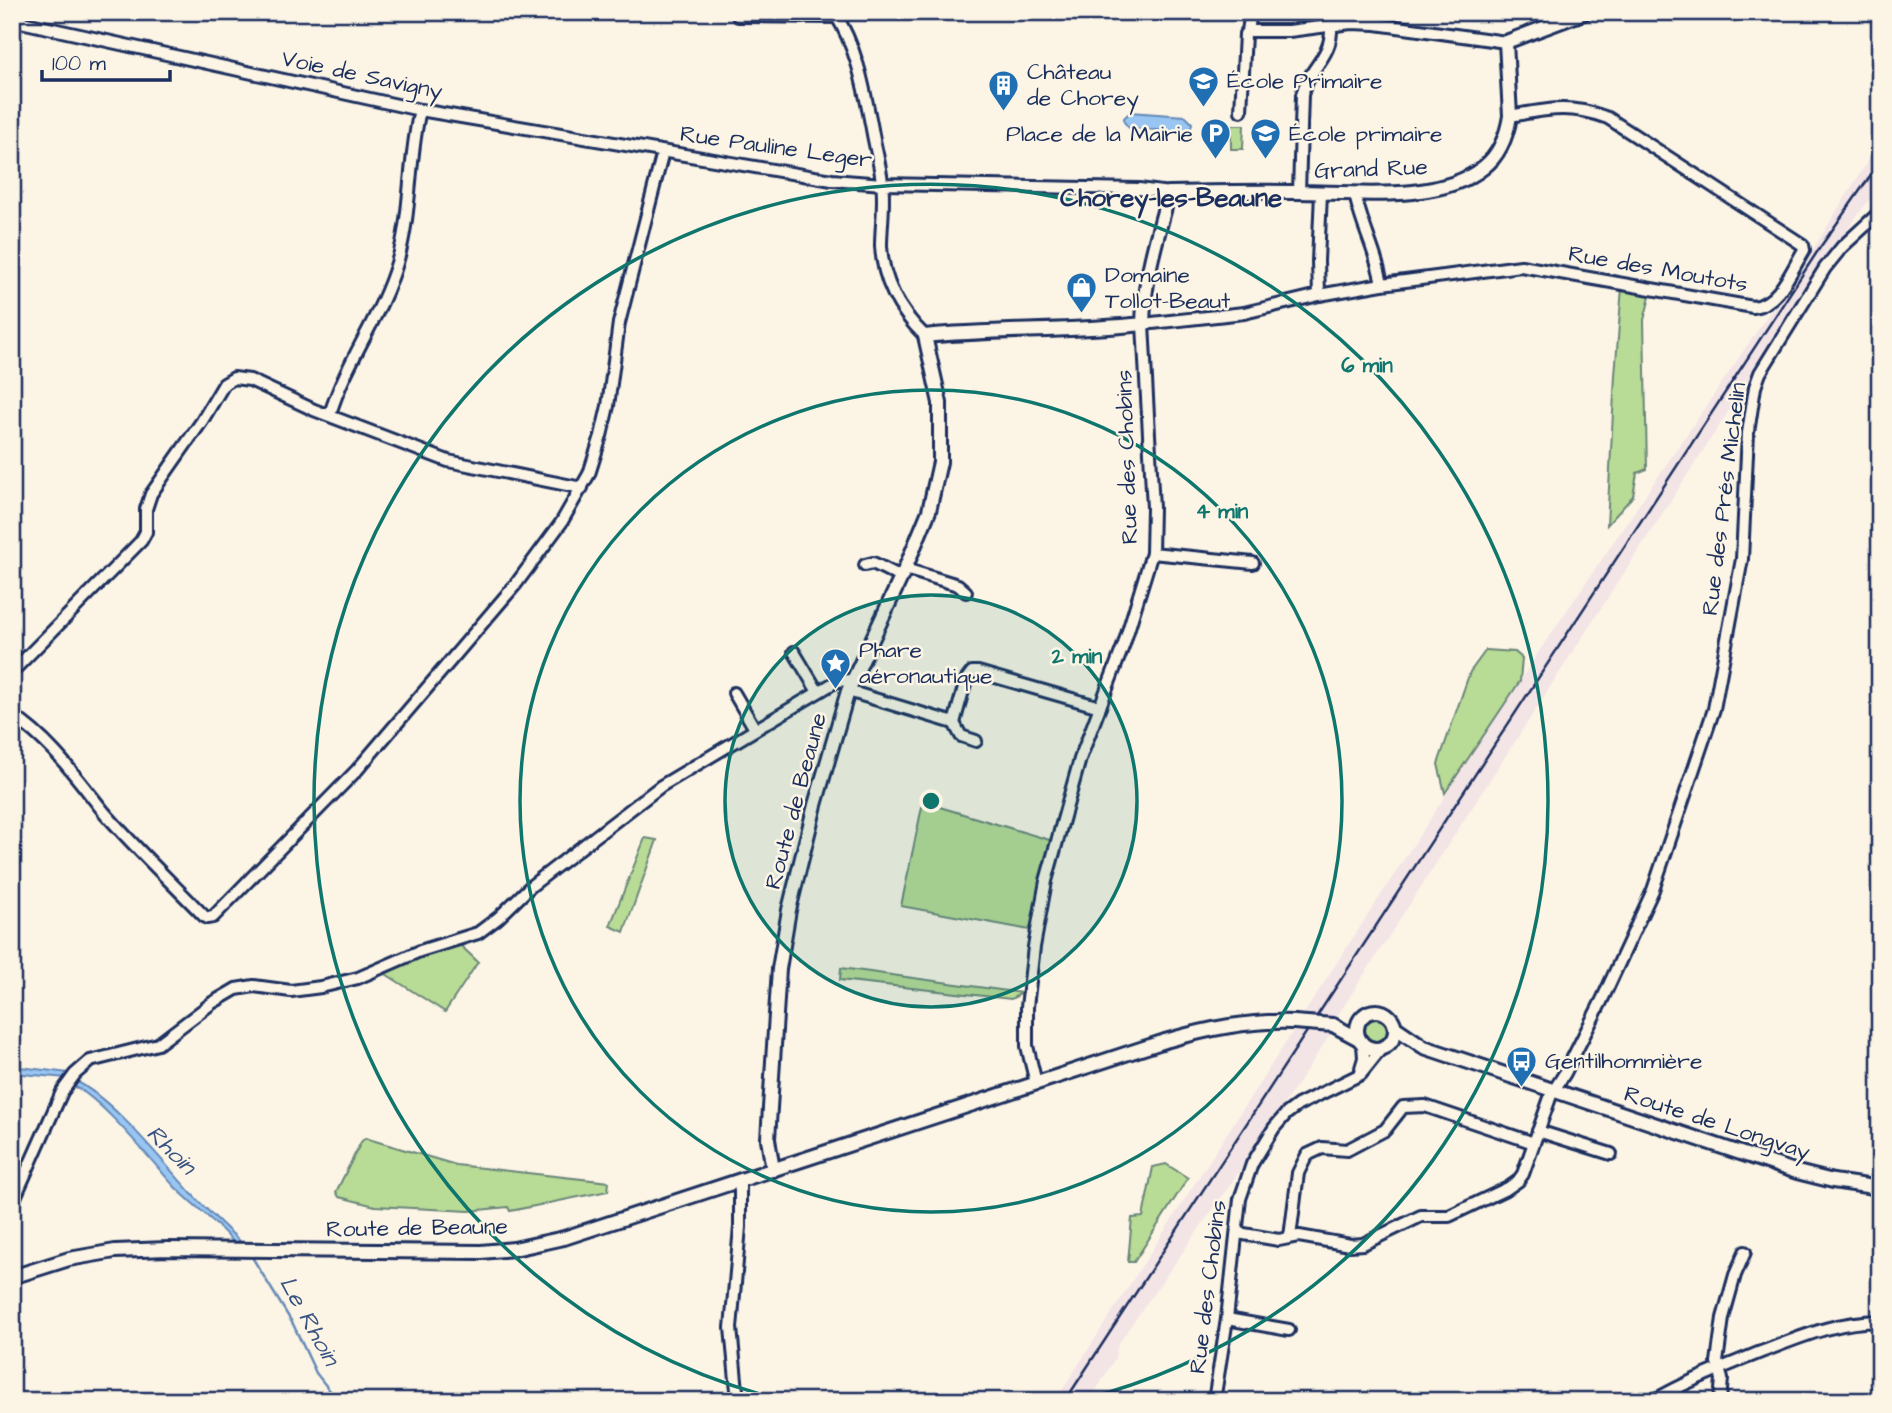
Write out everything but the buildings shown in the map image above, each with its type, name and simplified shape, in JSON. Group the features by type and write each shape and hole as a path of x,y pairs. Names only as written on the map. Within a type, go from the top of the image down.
{"street":[{"path":"1241,111 1245,34 1248,32 1251,12"},
{"path":"1248,32 1289,32 1351,23 1506,42 1586,12"},
{"path":"738,16 835,15 850,43 862,81 883,184 881,249 886,275 908,319 925,336 967,332 1112,328 1143,324 1143,295 1147,274 1169,193"},
{"name":"Voie de Savigny","path":"12,20 420,110 663,152"},
{"path":"1299,192 1302,95 1305,84 1328,50 1332,39 1331,26"},
{"name":"Grand Rue","path":"1169,193 1355,194 1438,188 1464,179 1484,167 1501,148 1510,116 1506,42"},
{"name":"Rue des Moutots","path":"1143,324 1244,313 1319,295 1382,284 1521,266 1753,307 1764,306 1774,299 1804,250 1802,245 1608,118 1584,110 1563,108 1510,116"},
{"path":"330,414 338,388 366,337 397,262 408,207 420,110"},
{"path":"12,715 33,730 64,759 114,823 204,916 214,917 358,770 516,583 561,523 582,488 601,436 608,406 619,323 663,152"},
{"name":"Rue Pauline Leger","path":"663,152 832,180 883,184 1128,189 1169,193"},
{"path":"1319,295 1321,193"},
{"path":"1355,194 1382,284"},
{"name":"Rue des Prés Michelin","path":"1238,1233 1279,1240 1290,1237 1357,1245 1421,1216 1449,1216 1518,1181 1523,1174 1553,1091 1602,1000 1653,890 1714,709 1740,571 1748,433 1751,407 1760,373 1825,268 1880,212"},
{"name":"Rue des Chobins","path":"1036,1083 1028,1056 1026,1036 1030,977 1046,881 1080,759 1124,644 1152,553 1153,508 1143,324"},
{"name":"Route de Beaune","path":"773,1170 768,1139 779,969 789,910 815,805 850,686 929,511 940,462 940,403 925,336"},
{"path":"12,672 141,541 146,532 146,509 151,494 202,421 224,384 234,378 243,378 305,406 448,461 582,488"},
{"path":"1152,553 1253,563"},
{"path":"865,565 873,563 903,573 958,584 966,592"},
{"path":"794,653 818,692"},
{"path":"954,723 966,680 972,673 985,674 1100,708"},
{"path":"12,1204 62,1092 75,1074 90,1061 158,1044 212,1003 236,989 254,986 306,990 333,984 358,978 420,951 478,933 572,855 662,786 837,681 954,723 961,736 976,741"},
{"path":"734,693 755,729"},
{"path":"1381,1011 1390,1016 1396,1028 1394,1038 1364,1072 1356,1076 1364,1058 1357,1030 1360,1020 1367,1013 1381,1011"},
{"path":"1333,1025 1360,1020"},
{"name":"Route de Beaune","path":"12,1277 69,1259 132,1249 499,1251 564,1238 1165,1041 1213,1028 1262,1022 1333,1025"},
{"path":"1333,1025 1371,1049 1384,1047"},
{"name":"Route de Longvay","path":"1396,1028 1424,1047"},
{"name":"Route de Longvay","path":"1384,1047 1399,1044 1424,1047 1797,1172 1880,1188"},
{"name":"Rue des Chobins","path":"1214,1401 1245,1178 1262,1145 1286,1114 1298,1105 1356,1076"},
{"path":"1290,1237 1298,1173 1307,1155 1321,1148 1347,1150 1385,1130 1403,1107 1425,1106 1534,1143"},
{"path":"1538,1131 1611,1154"},
{"path":"738,1401 732,1328 740,1227 740,1181"},
{"path":"1720,1401 1722,1379 1717,1362 1723,1318 1735,1275 1745,1252"},
{"path":"1227,1318 1289,1329"},
{"path":"1653,1401 1719,1368 1836,1325 1852,1321 1880,1321"}],"shaded area":[{"path":"1880,141 1880,185 1838,242 1336,1018 1303,1015 1536,656 1817,243"},
{"path":"1295,1028 1332,1032 1232,1182 1118,1344 1115,1358 1090,1401 1055,1401"}],"green space":[{"path":"1231,125 1244,125 1243,149 1231,149"},
{"path":"1622,287 1651,293 1644,320 1647,469 1637,473 1633,496 1607,525 1615,375"},
{"path":"1486,650 1515,652 1522,658 1520,681 1445,793 1438,764 1470,672"},
{"path":"923,802 1053,841 1030,930 901,906"},
{"path":"645,838 657,840 624,932 610,926"},
{"path":"458,943 478,962 445,1012 381,971 438,947"},
{"path":"841,968 1022,993 1011,999 840,980"},
{"path":"1377,1015 1388,1019 1392,1030 1388,1041 1377,1045 1366,1041 1362,1030 1366,1019"},
{"path":"365,1138 456,1165 609,1182 608,1191 510,1211 508,1207 469,1211 375,1206 339,1197 336,1192"},
{"path":"1166,1164 1188,1178 1134,1262 1128,1262 1132,1218 1143,1217 1153,1167"}],"water":[{"path":"1130,112 1185,116 1192,123 1191,128 1186,132 1129,128 1124,118"},
{"path":"12,1066 69,1073 66,1078 12,1073"},
{"path":"74,1080 105,1101 197,1200 242,1243 234,1243 175,1187 96,1101 71,1085"}],"waterway":[{"name":"Le Rhoin","path":"252,1257 293,1324 316,1373 338,1401"}],"railway":[{"path":"1065,1401 1821,246 1880,162"}],"place":[{"name":"École Primaire","path":"1204,108"},
{"name":"Château de Chorey","path":"1004,112"},
{"name":"Place de la Mairie","path":"1216,161"},
{"name":"École primaire","path":"1266,161"},
{"name":"Domaine Tollot-Beaut","path":"1082,315"},
{"name":"Phare aéronautique","path":"836,690"},
{"name":"Gentilhommière","path":"1522,1088"}],"district":[{"name":"Chorey-les-Beaune","path":"1171,198"}],"water label":[{"name":"Rhoin","path":"171,1150"}]}
